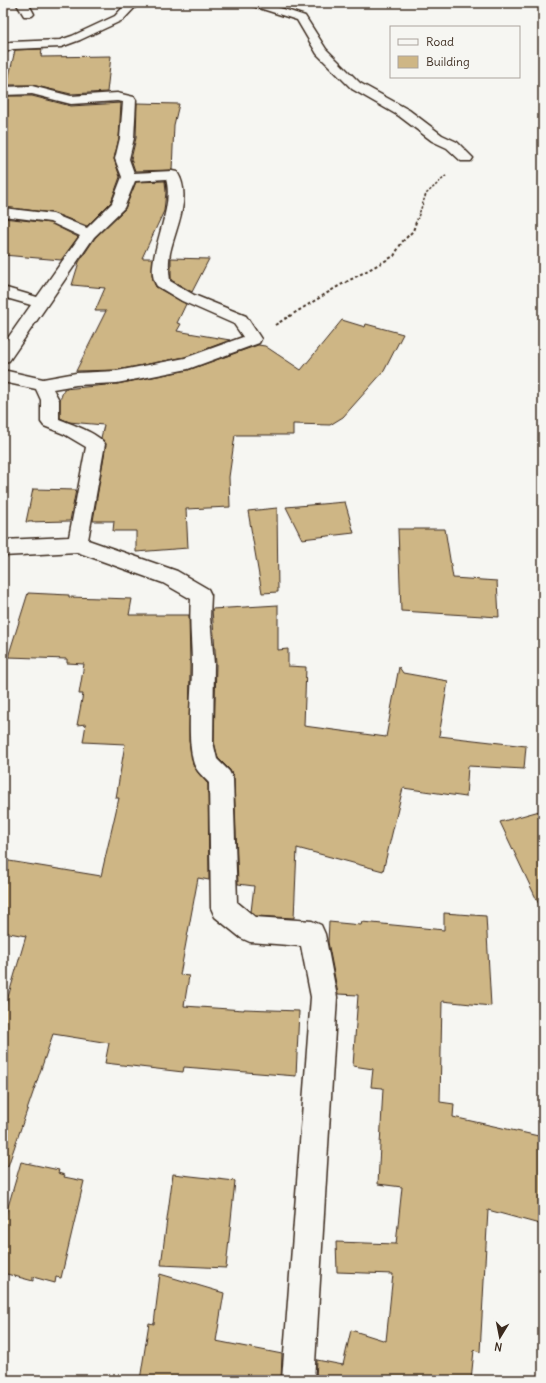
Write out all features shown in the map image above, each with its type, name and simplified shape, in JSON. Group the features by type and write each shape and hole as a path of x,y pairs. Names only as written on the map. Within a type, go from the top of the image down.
{"street":[{"path":"22,3 28,14"},
{"path":"3,49 11,46 61,43 76,38 119,18 133,3"},
{"path":"254,3 302,18 320,51 356,86 404,114 437,138 452,144 466,158"},
{"path":"277,10 290,3"},
{"path":"3,91 32,90 72,100 117,97 130,100 128,138 122,159 129,177 118,205 89,234 3,357"},
{"path":"3,376 44,385 76,379 117,377 188,364 253,339 240,320 188,298 162,283 161,266 176,202 175,182 172,175 129,177"},
{"path":"3,212 53,218 89,234"},
{"path":"3,292 42,303"},
{"path":"44,385 50,400 50,422 70,430 96,444 78,544"},
{"path":"3,548 78,544 170,577 201,595 200,617 203,664 202,742 206,764 221,779 224,908 250,930 312,934 324,997 298,1380"}],"path":[{"path":"253,339 337,287 394,256 402,242 413,231 426,194 466,158"}],"building":[{"path":"42,49 41,57 111,56 107,92 71,94 32,85 7,85 15,50"},
{"path":"4,96 32,96 71,106 121,103 119,138 114,159 120,177 111,202 87,226 53,213 3,207"},
{"path":"137,103 179,104 174,125 172,170 135,171 131,159 136,138"},
{"path":"165,181 166,192 164,211 142,258 153,258 152,276 156,287 186,304 177,323 181,324 177,331 230,340 185,357 117,370 76,371 106,311 95,311 105,288 72,285 79,262 95,238 125,209 136,182"},
{"path":"3,218 50,223 78,237 61,260 3,255"},
{"path":"171,258 209,259 192,292 171,280"},
{"path":"342,320 365,327 366,324 403,334 384,371 343,417 330,425 293,424 293,435 235,435 229,477 230,507 186,509 188,548 136,552 136,531 113,531 114,521 93,521 106,444 101,438 104,425 69,422 60,418 60,400 64,389 117,384 188,370 258,345 265,346 301,370"},
{"path":"33,489 76,490 70,521 26,522"},
{"path":"345,502 354,533 302,539 286,507"},
{"path":"277,508 278,592 262,593 248,511"},
{"path":"398,529 445,529 453,578 497,581 499,617 401,611"},
{"path":"28,593 69,595 69,597 132,599 129,615 189,615 189,741 193,765 208,784 209,880 198,878 180,975 189,976 184,1006 244,1010 299,1011 296,1076 184,1067 183,1072 105,1063 109,1043 53,1034 8,1166 3,1165 3,1014 26,936 3,932 3,860 101,876 119,798 116,798 125,744 83,742 86,724 77,725 83,694 79,694 84,664 67,663 67,659 8,657"},
{"path":"278,605 278,650 288,649 288,666 306,667 304,726 386,737 399,667 403,673 448,681 439,736 526,746 524,769 468,766 466,797 403,788 383,871 297,848 294,918 256,916 251,912 254,886 238,884 234,779 230,770 218,758 214,742 216,664 212,609"},
{"path":"543,810 543,913 500,822"},
{"path":"444,913 486,916 491,1006 442,1001 440,1102 454,1104 453,1117 543,1137 543,1225 488,1210 480,1352 474,1350 471,1380 316,1380 317,1360 343,1365 351,1330 386,1341 393,1274 337,1272 336,1242 396,1244 402,1187 378,1184 383,1088 371,1087 373,1069 353,1066 358,995 338,994 328,942 329,922 361,925 362,922 444,930"},
{"path":"21,1162 59,1170 58,1173 65,1175 64,1177 84,1181 61,1278 56,1277 55,1283 33,1277 33,1281 3,1273 3,1224"},
{"path":"173,1174 235,1181 226,1268 161,1265"},
{"path":"160,1274 224,1293 216,1341 282,1354 281,1380 140,1380 149,1323 154,1324"}]}
